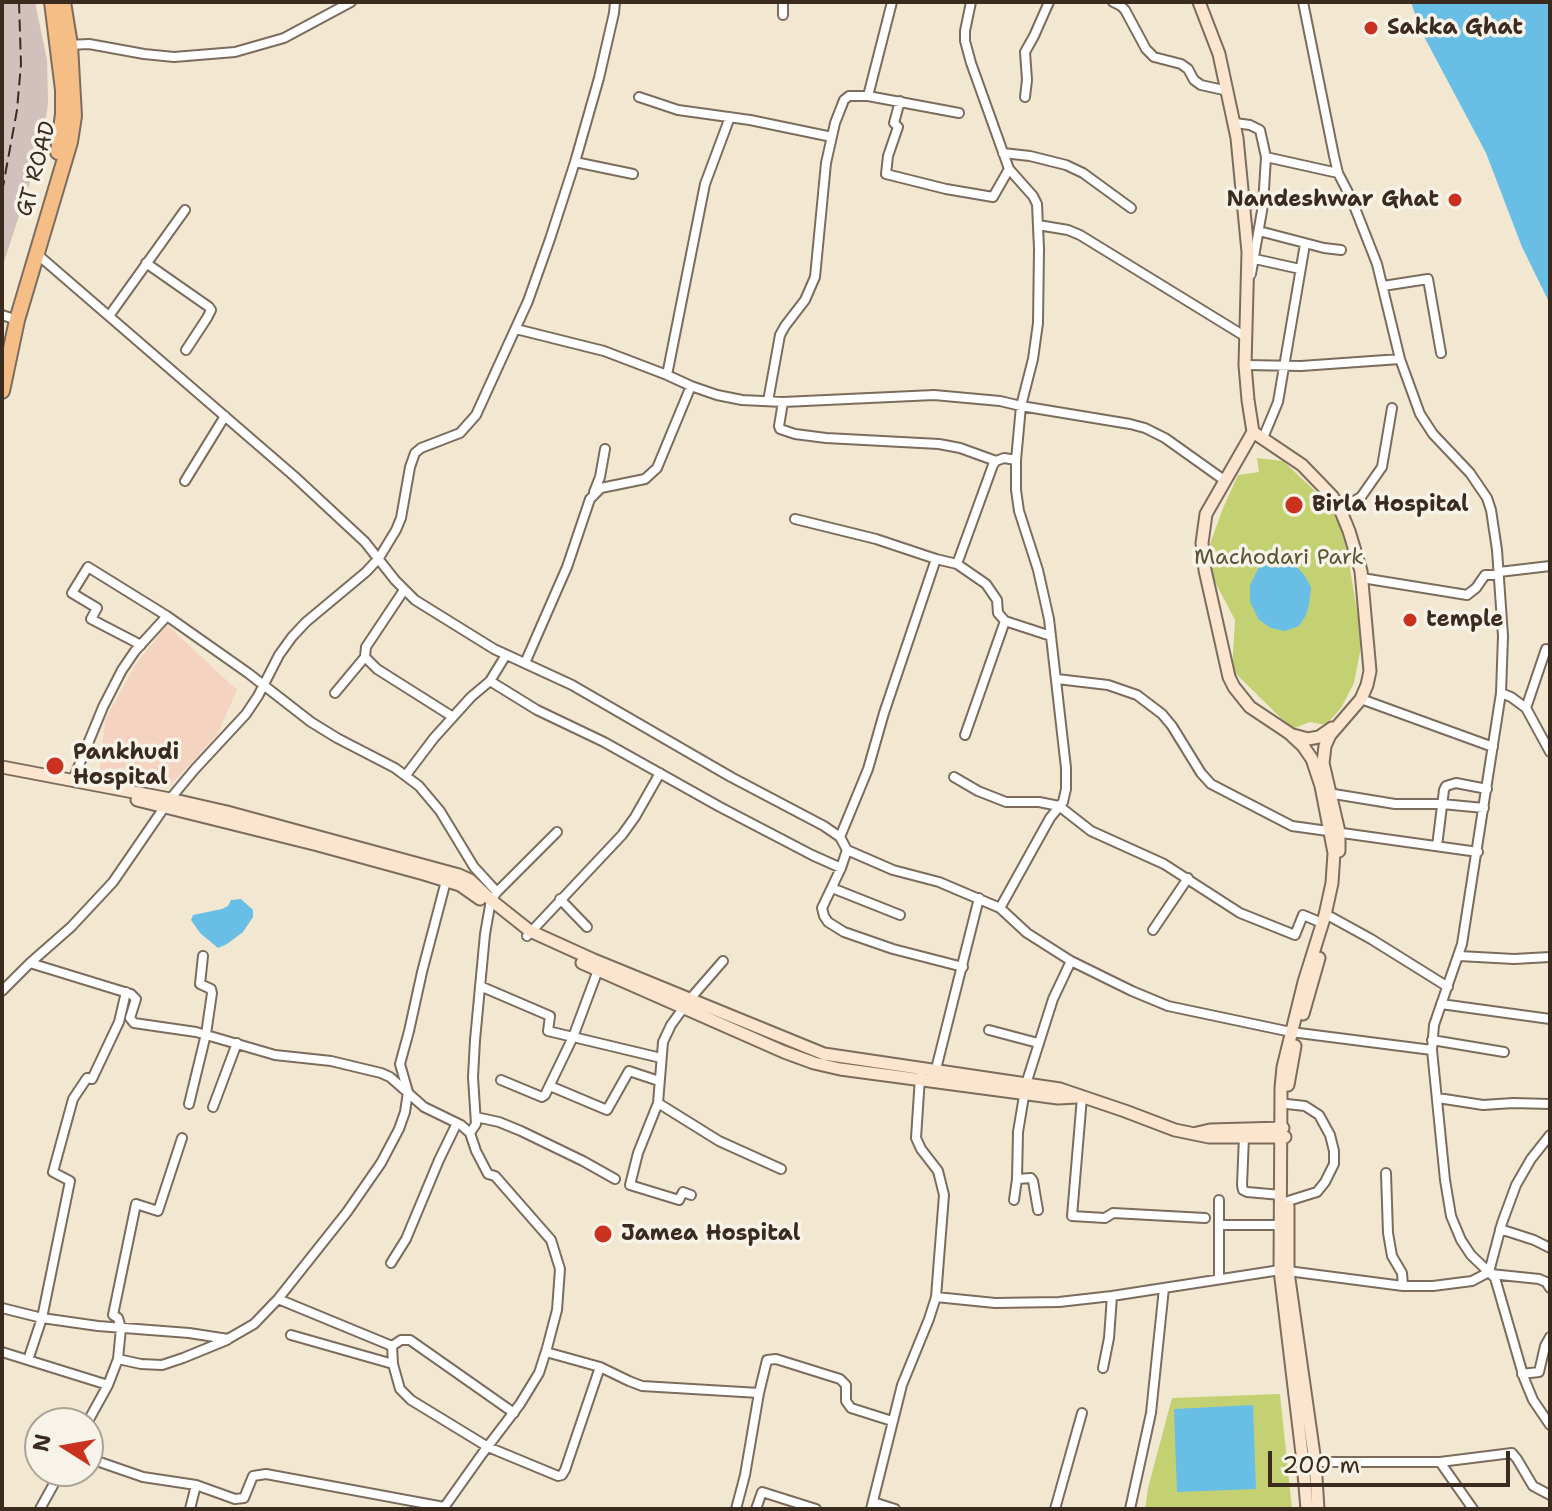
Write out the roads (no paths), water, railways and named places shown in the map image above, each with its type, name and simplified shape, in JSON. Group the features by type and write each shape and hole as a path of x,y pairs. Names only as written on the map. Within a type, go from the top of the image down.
{"highway":[{"name":"GT ROAD","path":"2,391 10,318 36,253 67,154 74,116 64,45 52,2"},
{"name":"GT ROAD","path":"2,348 61,139 63,2"}],"main road":[{"path":"1199,2 1219,54 1235,123 1248,252 1245,365 1248,400 1258,435 1302,465 1332,496 1340,509 1362,578 1370,671 1361,699 1339,723 1325,746 1323,763 1335,832 1332,883 1326,920 1304,982 1294,1033 1283,1132"},
{"path":"1258,435 1224,480 1206,514 1202,543 1205,570 1229,677 1250,707 1289,733 1312,759 1335,832"},
{"path":"1289,733 1308,739 1319,737 1339,723"},
{"path":"2,767 167,802 460,885 492,900"},
{"path":"2,774 240,815 451,872 470,880 541,945 598,970 824,1054 935,1076 1025,1089 1060,1089 1175,1130 1209,1137 1283,1132"},
{"path":"528,934 594,960 687,1004"},
{"path":"1284,1271 1283,1067 1294,1033"},
{"path":"1193,1134 1210,1130 1283,1132"},
{"path":"1284,1198 1280,1225 1284,1271 1318,1509"},
{"path":"1307,1509 1309,1462"}],"street":[{"path":"2,991 71,927 113,882 167,802 246,714 292,637 379,558 401,518 415,453 460,433 476,415 516,329 550,239 599,78 615,2"},
{"path":"783,2 783,15"},
{"path":"868,96 892,2"},
{"path":"971,2 965,41 1009,169 1037,204 1038,323 1021,406 1016,490 1019,511 1041,582 1051,636 1066,768 1065,796 1000,908"},
{"path":"1025,97 1025,52 1049,2"},
{"path":"1113,2 1125,10 1146,49 1154,57 1181,64 1201,85 1228,91"},
{"path":"1303,2 1338,173 1372,247 1400,359 1420,414 1433,434 1470,473 1487,498 1491,510 1503,636 1501,693 1459,956 1434,1025 1432,1045 1451,1216 1471,1255 1496,1282 1522,1374 1533,1400 1550,1425"},
{"path":"64,45 89,44 159,56 219,54 284,38 349,3"},
{"path":"768,401 780,335 805,300 815,277 832,137 844,100 853,95 868,96 959,113"},
{"path":"639,97 678,110 832,137"},
{"path":"900,101 894,123 898,127 888,156 886,174 993,197 1009,169"},
{"path":"667,375 706,179 730,117"},
{"path":"1235,123 1260,130 1266,157 1263,205 1249,287"},
{"path":"1003,153 1066,165 1083,173 1131,208"},
{"path":"1266,157 1338,173"},
{"path":"575,162 633,174"},
{"path":"109,316 185,210"},
{"path":"1038,225 1080,235 1246,337"},
{"path":"1259,231 1341,250"},
{"path":"1258,435 1278,402 1305,244"},
{"path":"36,253 345,522 404,590 427,608 506,655 603,702 731,777 824,826 840,837 847,850 893,870 939,882 1000,908 1027,933 1071,961 1168,1006 1294,1033 1504,1052"},
{"path":"1255,259 1300,269"},
{"path":"146,263 209,307 210,314 186,350"},
{"path":"1383,286 1428,279 1441,353"},
{"path":"516,329 604,351 691,386 742,400 783,402 934,395 1000,401 1111,420 1145,428 1165,438 1224,480"},
{"path":"1245,365 1400,359"},
{"path":"594,493 610,485 645,479 657,468 691,386"},
{"path":"783,402 780,429 795,434 939,444 996,461 1004,458 1016,460"},
{"path":"1340,509 1361,497 1382,467 1392,408"},
{"path":"185,481 225,416"},
{"path":"525,663 567,567 600,477 605,449"},
{"path":"957,564 996,461"},
{"path":"795,519 876,539 957,564 986,584 997,600 998,613 1005,621 1051,636"},
{"path":"840,837 868,769 936,559"},
{"path":"1362,578 1467,595 1485,575 1550,566"},
{"path":"141,645 91,619 97,608 72,593 88,567 167,616 319,727 406,775 440,811 492,900"},
{"path":"335,693 365,657 366,647 404,590"},
{"path":"73,780 122,670 167,616"},
{"path":"965,735 1005,621"},
{"path":"1526,708 1546,649"},
{"path":"406,775 434,738 490,681 506,655"},
{"path":"365,657 377,669 453,717"},
{"path":"1057,679 1108,685 1137,695 1172,726 1211,784 1292,826 1478,852"},
{"path":"490,681 537,710 604,742 772,835 841,868"},
{"path":"1501,693 1526,708 1550,752"},
{"path":"1361,699 1493,747"},
{"path":"528,934 622,835 660,773"},
{"path":"954,777 1006,802 1039,802 1059,806 1091,831 1147,855 1240,913 1295,935 1303,915 1326,920 1371,939 1448,987"},
{"path":"1437,846 1444,790 1449,784 1487,789"},
{"path":"1330,792 1395,804 1484,808"},
{"path":"470,1133 476,1124 473,1077 475,1040 492,900 557,832"},
{"path":"847,850 822,908 833,927 893,949 963,967"},
{"path":"1153,930 1188,878"},
{"path":"118,1359 162,1365 228,1339 254,1324 278,1299 347,1212 381,1163 405,1112 408,1092 400,1064 446,881"},
{"path":"832,888 900,915"},
{"path":"935,1076 979,898"},
{"path":"560,899 587,927"},
{"path":"189,1104 206,1034 212,991 200,984 203,956"},
{"path":"1459,956 1550,957"},
{"path":"691,1195 683,1192 679,1200 630,1185 638,1153 658,1103 663,1042 687,1004 723,961"},
{"path":"1014,1200 1018,1132 1025,1089 1057,986 1071,961"},
{"path":"30,963 134,996 136,999 130,1018 134,1023 206,1034 275,1055 331,1061 390,1077 424,1107 470,1133 488,1174 495,1176 551,1240 560,1269 557,1310 539,1373 514,1413 444,1508 273,1474 253,1476 246,1495 241,1499 229,1498 196,1485 143,1477 104,1464"},
{"path":"501,1080 543,1097 573,1037 598,970"},
{"path":"2,975 15,978"},
{"path":"480,986 550,1016 548,1031 661,1058"},
{"path":"28,1360 42,1318 70,1181 53,1172 73,1099 87,1078 92,1079 119,1022 126,992"},
{"path":"1441,1004 1550,1019"},
{"path":"989,1030 1038,1043"},
{"path":"213,1107 237,1043"},
{"path":"550,1086 607,1110 629,1071 659,1081"},
{"path":"895,1509 872,1505 902,1385 936,1297 944,1195 938,1171 916,1138 920,1073"},
{"path":"1082,1097 1072,1216 1105,1218 1113,1213 1205,1218"},
{"path":"1438,1098 1483,1105 1550,1104"},
{"path":"658,1103 719,1141 781,1169"},
{"path":"1244,1137 1243,1190 1284,1198 1317,1192 1334,1164 1330,1135 1319,1115 1305,1106 1287,1104"},
{"path":"476,1117 521,1131 615,1179"},
{"path":"391,1263 406,1239 457,1123"},
{"path":"1490,1273 1500,1229 1516,1185 1550,1135"},
{"path":"96,1407 118,1359 121,1328 118,1318 113,1315 136,1204 158,1211 182,1138"},
{"path":"1386,1173 1388,1233 1392,1256 1402,1273 1403,1286"},
{"path":"1017,1179 1031,1178 1038,1210"},
{"path":"1219,1200 1219,1279"},
{"path":"1219,1225 1280,1225"},
{"path":"1500,1229 1550,1248"},
{"path":"936,1297 1015,1304 1059,1302 1284,1271 1403,1286 1464,1283 1490,1273 1539,1279 1550,1288"},
{"path":"1130,1509 1151,1413 1164,1288"},
{"path":"1103,1368 1112,1296"},
{"path":"278,1299 392,1346"},
{"path":"2,1308 42,1318 228,1339"},
{"path":"291,1335 393,1364"},
{"path":"1522,1374 1539,1372 1550,1337"},
{"path":"392,1346 401,1340 410,1340 514,1413"},
{"path":"392,1346 400,1389 411,1400 488,1447 554,1476 562,1475 600,1367"},
{"path":"2,1352 108,1385"},
{"path":"546,1352 600,1367 642,1386 759,1393"},
{"path":"736,1509 767,1360 776,1359 840,1379 846,1385 846,1401 851,1408 892,1421"},
{"path":"1055,1509 1082,1413"},
{"path":"1309,1462 1440,1462 1512,1453 1533,1486 1550,1495"},
{"path":"1440,1462 1473,1509"},
{"path":"190,1509 196,1485"},
{"path":"40,1509 52,1487"},
{"path":"756,1509 762,1492 816,1509"}],"water":[{"path":"1411,2 1550,2 1550,304 1522,247 1486,153 1420,29"},
{"path":"1274,554 1276,560 1296,566 1311,587 1306,615 1299,626 1285,631 1271,628 1259,620 1250,602 1250,585 1259,567"},
{"path":"241,899 253,910 253,917 243,932 218,948 200,933 191,920 193,915 222,909 231,900"},
{"path":"1253,1405 1256,1489 1177,1492 1174,1409"}],"railway":[{"path":"2,192 17,110 21,64 19,2"}],"place":[{"name":"Sakka Ghat","path":"1371,28"},
{"name":"Nandeshwar Ghat","path":"1455,200"},
{"name":"Birla Hospital","path":"1294,505"},
{"name":"temple","path":"1410,620"},
{"name":"Pankhudi Hospital","path":"55,766"},
{"name":"Jamea Hospital","path":"603,1234"}],"park label":[{"name":"Machodari Park","path":"1279,558"}]}
